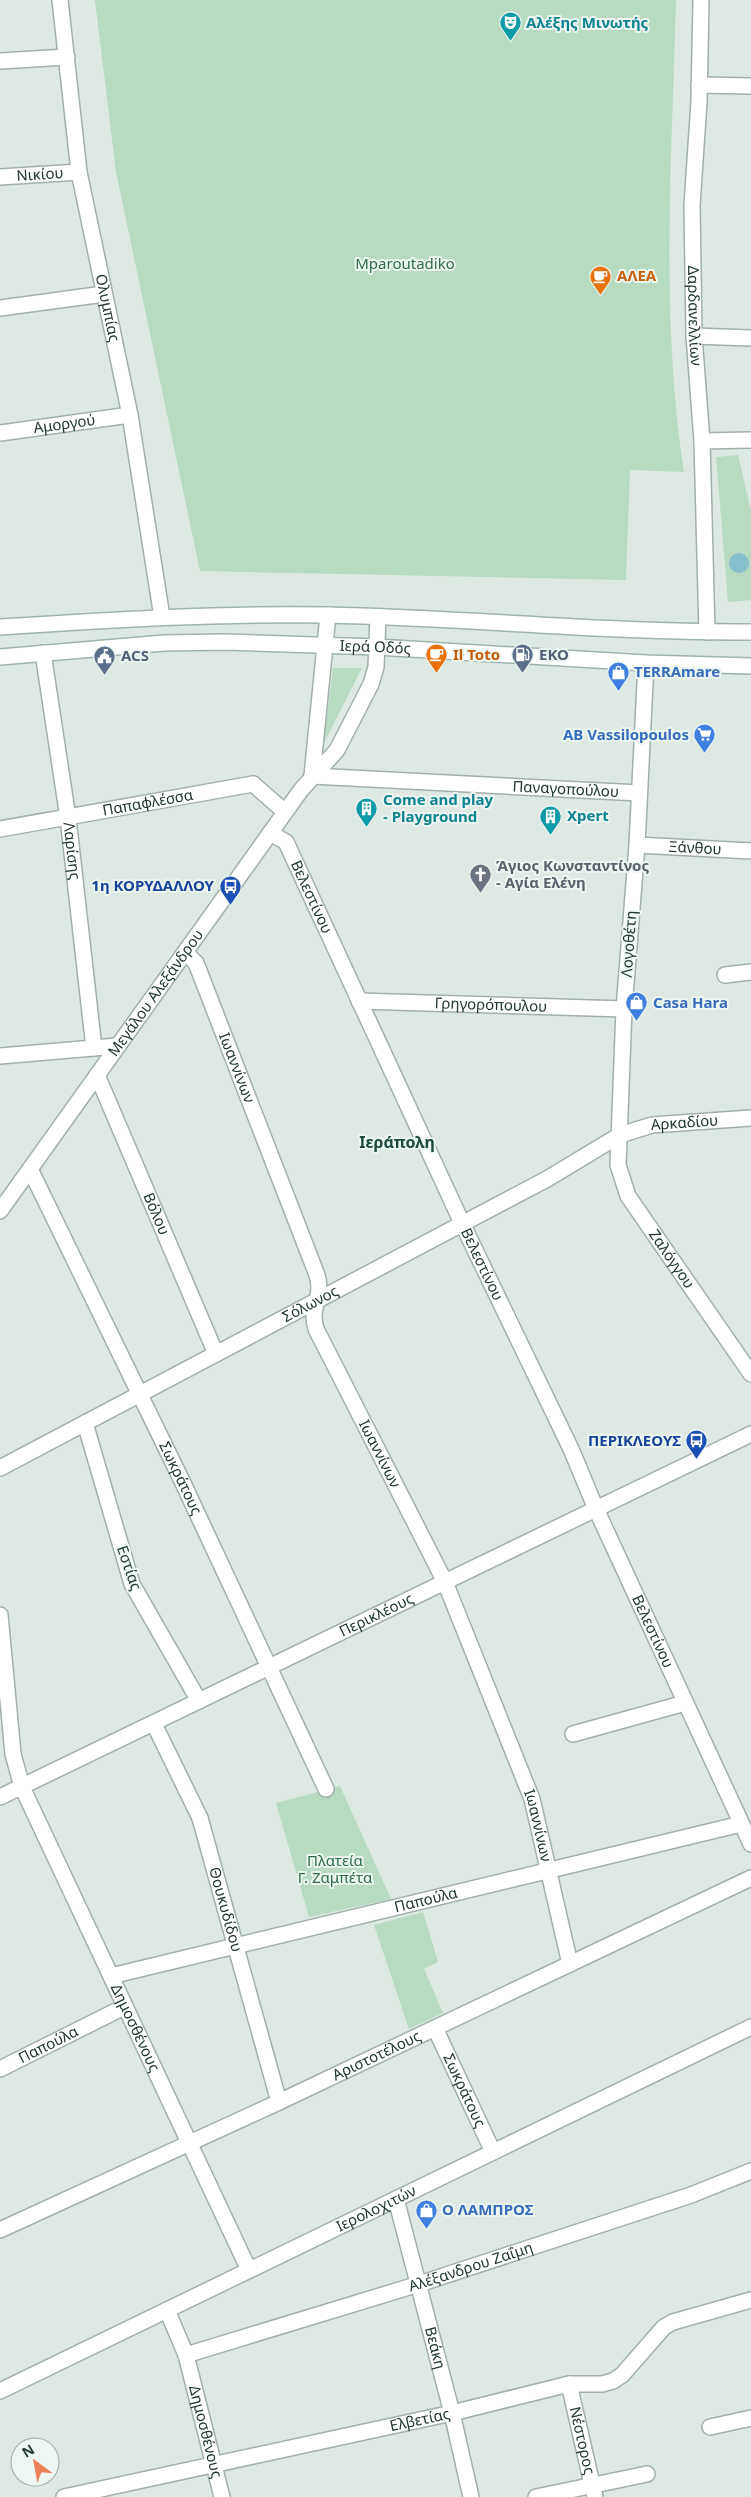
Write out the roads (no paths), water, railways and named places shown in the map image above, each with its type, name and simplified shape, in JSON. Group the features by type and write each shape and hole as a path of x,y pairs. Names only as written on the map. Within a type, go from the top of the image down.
{"street":[{"name":"Ολυμπίας","path":"60,0 79,172 130,416 162,617"},
{"name":"Δαρδανελλίων","path":"701,0 699,85 692,204 694,336 702,441 707,632"},
{"path":"0,61 66,57"},
{"path":"699,85 751,86"},
{"name":"Νικίου","path":"0,177 79,172"},
{"path":"0,308 104,294"},
{"path":"694,336 751,338"},
{"name":"Αμοργού","path":"0,433 130,416"},
{"path":"702,441 751,440"},
{"path":"312,776 328,615"},
{"name":"Ιερά Οδός","path":"0,627 162,617 328,615 644,631 751,632"},
{"name":"Μεγάλου Αλεξάνδρου","path":"0,1211 285,812 312,776 337,750 375,672 378,617"},
{"name":"Ιερά Οδός","path":"0,657 164,643 326,645 646,663 751,666"},
{"name":"Λαρίσης","path":"43,653 68,818 94,1048"},
{"name":"Λογοθέτη","path":"620,1135 624,1009 637,845 646,663"},
{"name":"Παναγοπούλου","path":"312,776 639,793"},
{"name":"Παπαφλέσσα","path":"0,829 253,784 285,812"},
{"name":"Βελεστίνου","path":"270,833 286,842 462,1223 571,1449 596,1509 751,1844"},
{"name":"Ξάνθου","path":"637,845 751,851"},
{"name":"Ιωαννίνων","path":"185,952 196,963 314,1266 320,1286 318,1300 312,1314 316,1329 445,1582 532,1799 547,1871 570,1964"},
{"path":"725,975 751,972"},
{"name":"Γρηγορόπουλου","path":"359,1001 624,1009"},
{"path":"0,1056 117,1046"},
{"name":"Βόλου","path":"97,1075 216,1354"},
{"name":"Αρκαδίου","path":"620,1135 652,1125 751,1118"},
{"name":"Σόλωνος","path":"0,1468 547,1179 620,1135"},
{"name":"Ζαλόγγου","path":"620,1135 618,1165 628,1196 751,1374"},
{"name":"Σωκράτους","path":"30,1168 270,1667 326,1789"},
{"name":"Εστίας","path":"85,1423 132,1584 199,1701"},
{"name":"Περικλέους","path":"0,1796 154,1724 751,1434"},
{"name":"Δημοσθένους","path":"0,1615 13,1754 22,1787 188,2144 249,2270"},
{"path":"573,1734 686,1703"},
{"name":"Θουκυδίδου","path":"154,1724 200,1818 279,2102"},
{"name":"Παπούλα","path":"111,1976 741,1824"},
{"name":"Αριστοτέλους","path":"0,2230 279,2102 751,1878"},
{"name":"Παπούλα","path":"0,2069 124,2007"},
{"name":"Ιερολοχιτών","path":"0,2390 751,2027"},
{"name":"Σωκράτους","path":"435,2028 493,2152"},
{"name":"Αλέξανδρου Ζαΐμη","path":"186,2354 419,2284 691,2195 751,2171"},
{"name":"Βεάκη","path":"396,2199 452,2413 471,2497"},
{"name":"Ελβετίας","path":"64,2497 452,2413 569,2384 602,2384 613,2381 622,2374 664,2326 672,2322 751,2300"},
{"name":"Δημοσθένους","path":"167,2310 186,2354 222,2497"},
{"name":"Νέστορος","path":"569,2384 594,2491"},
{"path":"710,2427 751,2418"},
{"path":"536,2497 594,2491 648,2474"}],"water":[{"path":"739,553 746,556 749,563 746,570 739,573 732,570 729,563 732,556"}],"place":[{"name":"Αλέξης Μινωτής","path":"510,42"},
{"name":"ΑΛΕΑ","path":"601,295"},
{"name":"Il Toto","path":"437,674"},
{"name":"EKO","path":"523,674"},
{"name":"ACS","path":"105,675"},
{"name":"TERRAmare","path":"618,691"},
{"name":"AB Vassilopoulos","path":"705,754"},
{"name":"Come and play - Playground","path":"367,828"},
{"name":"Xpert","path":"551,835"},
{"name":"Άγιος Κωνσταντίνος - Αγία Ελένη","path":"480,894"},
{"name":"1η ΚΟΡΥΔΑΛΛΟΥ","path":"230,905"},
{"name":"Casa Hara","path":"637,1022"},
{"name":"ΠΕΡΙΚΛΕΟΥΣ","path":"697,1460"},
{"name":"Ο ΛΑΜΠΡΟΣ","path":"426,2229"}],"district":[{"name":"Ιεράπολη","path":"397,1142"}],"park label":[{"name":"Mparoutadiko","path":"405,264"},
{"name":"Πλατεία Γ. Ζαμπέτα","path":"335,1870"}]}
